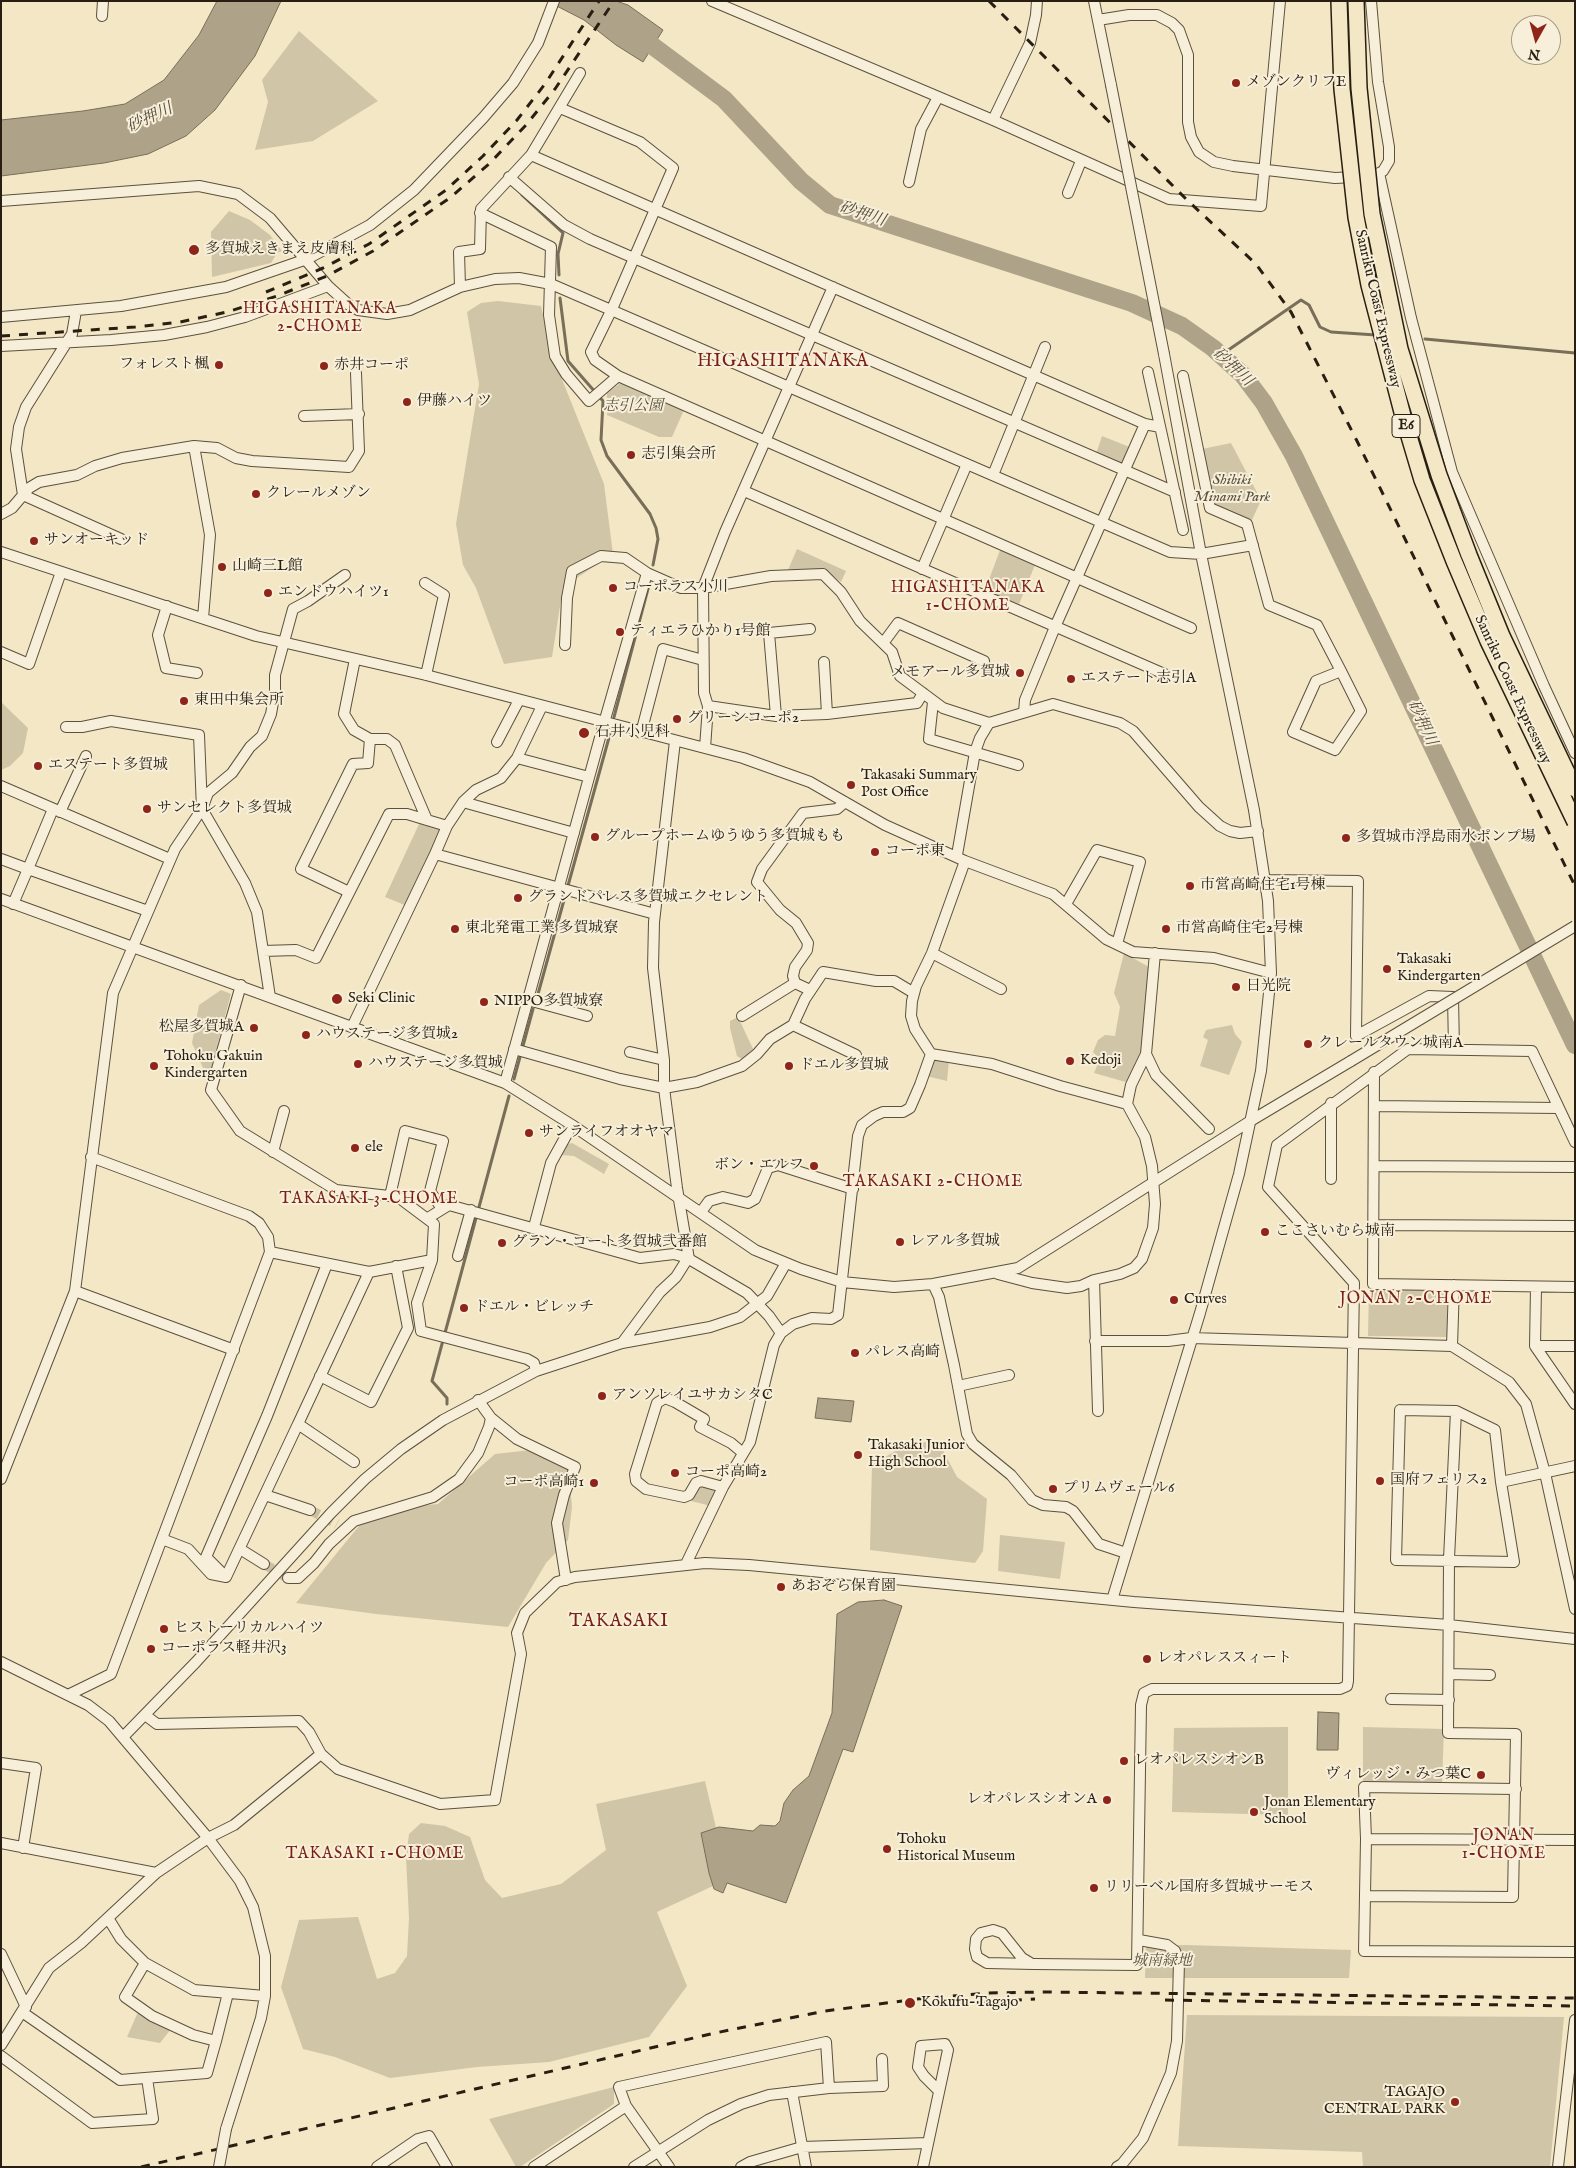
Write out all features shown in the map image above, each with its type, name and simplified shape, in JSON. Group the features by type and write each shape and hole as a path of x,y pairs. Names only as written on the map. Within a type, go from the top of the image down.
{"highway":[{"name":"Sanriku Coast Expressway","path":"1339,1 1342,89 1356,217 1371,295 1403,416 1422,480 1458,570 1525,722 1575,822"},
{"name":"Sanriku Coast Expressway","path":"1356,1 1359,88 1372,214 1400,350 1436,466 1469,555 1502,636 1575,789"}],"street":[{"path":"102,16 104,1"},
{"path":"1,317 76,310 191,295 226,287 307,259 370,225 414,190 484,118 513,83 544,31 554,1"},
{"path":"712,1 937,98 993,120 1169,199 1261,206 1280,1"},
{"path":"993,120 1030,43 1037,1"},
{"path":"1094,1 1164,354 1201,554 1258,831 1265,880 1271,973 1261,1071 1240,1174 1112,1600"},
{"path":"1098,20 1143,14 1157,15 1172,23 1183,37 1188,55 1188,122 1191,138 1199,152 1214,162 1336,178 1374,176 1379,173 1389,160 1389,147 1378,82 1371,1"},
{"path":"460,287 459,252 480,249 480,213 509,176 531,155 580,74"},
{"path":"909,182 921,129 937,98"},
{"path":"560,108 640,142 673,168 635,258 591,352 595,360 618,376 1077,576 1191,628"},
{"path":"531,155 1145,424 1160,427"},
{"path":"1068,193 1081,161"},
{"path":"1379,173 1411,318 1452,472 1544,686 1575,753"},
{"path":"509,176 564,225 811,336 1175,492"},
{"path":"1,201 198,186 238,194 270,218 307,259 328,286 349,305 358,310 387,314 410,310 460,287 495,279 519,278 551,284 1170,552 1201,554 1253,545"},
{"path":"480,213 551,248 549,315 555,356 566,374 589,401 618,376"},
{"path":"1,346 155,336 207,327 245,317 328,286"},
{"path":"705,748 708,706 704,693 703,588 833,287"},
{"path":"23,495 16,449 19,427 26,407 72,334 76,310"},
{"path":"993,475 1044,346"},
{"path":"1148,372 1183,530"},
{"path":"1,514 12,508 28,488 39,482 77,475 95,466 122,458 194,446 218,448 236,458 252,462 349,467 359,451 356,373"},
{"path":"1183,376 1210,508 1247,524 1269,605 1317,626 1341,671 1361,711 1335,750 1293,732 1316,681 1341,671"},
{"path":"304,416 359,414"},
{"path":"1024,712 1025,700 1055,627 1145,424"},
{"path":"194,446 210,535 203,618"},
{"path":"922,569 967,464"},
{"path":"744,491 1169,676"},
{"path":"23,495 121,539"},
{"path":"1,552 256,636 426,675 641,733 743,758 810,782 885,825 1052,894 1106,939 1133,952 1214,958 1271,973"},
{"path":"565,645 567,598 572,571 601,556 625,558 647,573 681,588 703,588 771,576 822,574 841,592 860,621 884,642 892,652 900,676 943,708 989,724 1053,704 1120,723 1133,731 1199,807 1220,826 1230,832 1258,831"},
{"path":"1,652 29,664 61,572"},
{"path":"505,1083 520,1051 528,1000 564,888 574,834 589,777 647,573"},
{"path":"2,1475 75,1290 113,993 170,860 202,809 208,793 232,773 250,747 262,736 271,714 275,690 275,675 293,609 308,601 345,575"},
{"path":"425,583 444,595 426,675"},
{"path":"167,606 158,635 166,668 197,673"},
{"path":"884,642 898,623 984,661"},
{"path":"776,716 769,633 810,630"},
{"path":"641,733 663,649 703,660"},
{"path":"355,659 344,714 354,730 370,739 387,739 395,745 427,820"},
{"path":"824,662 827,714"},
{"path":"708,706 776,716 827,714 917,704 923,693"},
{"path":"497,742 520,700"},
{"path":"933,702 929,739 1018,765"},
{"path":"352,1027 448,826 463,802 476,790 501,778 517,758 542,706"},
{"path":"66,727 82,727 111,722 199,735 202,809 245,883 257,912 270,997"},
{"path":"989,724 980,738 976,752 961,858 932,953 914,992 911,1016 915,1030 931,1054 992,1064 1060,1086 1127,1104"},
{"path":"349,892 301,869 353,764 368,764 370,739"},
{"path":"622,1343 660,1292 676,1277 689,1259 678,1198 664,1088 664,1060 653,968 655,914 674,741"},
{"path":"13,904 28,869 86,756"},
{"path":"517,758 589,777"},
{"path":"1,786 170,860"},
{"path":"463,802 574,834"},
{"path":"810,990 795,983 793,976 795,967 807,950 808,943 796,923 780,910 757,882 762,869 803,813 837,809 845,802"},
{"path":"263,951 296,950 316,958 322,951 349,892 389,814 408,814 448,826"},
{"path":"1066,904 1097,850 1140,862 1117,944"},
{"path":"435,854 655,914"},
{"path":"1,859 148,910"},
{"path":"1265,880 1358,881 1356,1036 1429,996 1453,998 1454,1049"},
{"path":"1,900 241,985 505,1083 572,1125 755,1250 842,1282 894,1287 933,1284 997,1274 1018,1268 1154,1184 1252,1120 1575,926"},
{"path":"932,953 1002,989"},
{"path":"997,1274 1032,1283 1067,1288 1081,1286 1094,1280 1120,1274 1134,1268 1142,1259 1153,1228 1154,1184 1145,1137 1127,1104 1131,1085 1146,1054 1156,953"},
{"path":"520,1051 620,1080 664,1088 697,1082 742,1066 758,1054 770,1039 793,1025 810,990 823,972 876,981 894,981 914,992"},
{"path":"742,1016 795,983"},
{"path":"241,985 211,1090 240,1131 336,1190 398,1197 428,1218 434,1224 432,1260 417,1303 421,1331 527,1359 534,1363 536,1371"},
{"path":"528,1000 587,1016"},
{"path":"793,1025 856,1055"},
{"path":"1032,1964 1022,1958 1002,1934 993,1930 981,1934 976,1939 975,1949 977,1957 987,1964 1137,1965 1139,1940 1141,1705 1144,1693 1152,1689 1344,1688 1348,1681 1354,1283 1268,1187 1277,1145 1331,1103 1408,1048 1532,1051 1575,1142"},
{"path":"630,1052 664,1060"},
{"path":"686,1564 723,1487 752,1434 774,1345 781,1333 801,1321 812,1318 835,1318 839,1309 858,1136 862,1125 883,1112 903,1112 910,1108 931,1054"},
{"path":"1146,1054 1156,1075 1209,1129"},
{"path":"1374,1072 1373,1284 1575,1287"},
{"path":"1331,1103 1331,1179"},
{"path":"1375,1106 1558,1108"},
{"path":"273,1152 284,1111"},
{"path":"534,1227 551,1163 572,1125"},
{"path":"390,1196 405,1131 443,1141 430,1191 442,1210"},
{"path":"68,1695 111,1674 270,1252 268,1237 259,1223 249,1216 91,1157"},
{"path":"701,1212 709,1201 723,1196 748,1203 755,1199 768,1168 778,1165 853,1190"},
{"path":"1375,1166 1575,1167"},
{"path":"428,1218 449,1205 534,1227 640,1258 674,1254 689,1259 747,1293 769,1316 781,1333"},
{"path":"458,1256 476,1212"},
{"path":"1374,1225 1575,1226"},
{"path":"270,1252 368,1272 432,1260"},
{"path":"124,1736 365,1479 401,1448 443,1420 478,1400 536,1371 622,1343 726,1323 740,1317 767,1296 786,1263"},
{"path":"226,1577 206,1557 267,1416 327,1264"},
{"path":"320,1376 371,1402 408,1328 396,1266"},
{"path":"226,1577 368,1272"},
{"path":"1094,1280 1098,1411"},
{"path":"933,1284 939,1297 967,1434 973,1444 1011,1475 1032,1500 1043,1505 1066,1507 1073,1511 1099,1544 1126,1553"},
{"path":"1452,1346 1454,1285"},
{"path":"1536,1287 1535,1346 1575,1404"},
{"path":"75,1290 234,1350"},
{"path":"1095,1340 1168,1341 1191,1338 1452,1346 1496,1372 1519,1393 1531,1414 1575,1609"},
{"path":"1535,1346 1575,1346"},
{"path":"958,1386 1009,1375"},
{"path":"723,1487 701,1482 696,1483 689,1495 684,1497 646,1489 636,1481 635,1474 657,1403 665,1398 675,1402 704,1419 700,1427 731,1443 743,1453"},
{"path":"478,1400 490,1418 517,1439 575,1467 564,1495 558,1523 566,1580"},
{"path":"1400,1410 1456,1411 1495,1430 1501,1482 1514,1562 1449,1559 1396,1560 1400,1410"},
{"path":"1365,1896 1514,1897 1516,1734 1448,1733 1449,1559 1456,1411"},
{"path":"288,1578 298,1578 341,1526 433,1497 459,1479 478,1453 489,1427 490,1418"},
{"path":"298,1424 354,1462"},
{"path":"1501,1482 1575,1466"},
{"path":"265,1495 310,1510"},
{"path":"162,1539 188,1550 211,1574 226,1577"},
{"path":"240,1549 264,1564"},
{"path":"145,1715 157,1724 299,1721 309,1732 321,1754 338,1769 440,1804 495,1800 521,1654 517,1633 525,1613 557,1582 686,1564 750,1565 1112,1600 1448,1625 1575,1639"},
{"path":"1,1662 88,1706 124,1736 240,1880 253,1907 265,1956 265,1996 261,2018 226,2129 219,2167"},
{"path":"1448,1674 1490,1675"},
{"path":"1391,1700 1449,1700"},
{"path":"1,2045 49,1968 156,1874 208,1838 234,1825 321,1754"},
{"path":"1,1763 36,1768 23,1848"},
{"path":"1516,1789 1364,1787 1366,1839 1364,1951 1575,1952"},
{"path":"1366,1839 1575,1840"},
{"path":"1,1843 156,1874"},
{"path":"108,1918 121,1939 145,1963 194,1990 265,1996"},
{"path":"1117,2167 1122,2164 1143,2138 1171,2073 1177,2041 1179,1961 1175,1952 1167,1946 1139,1940"},
{"path":"1,1954 24,2009 120,2080 207,2073 228,1993"},
{"path":"145,1963 125,1997 152,2016 193,2035 216,2041"},
{"path":"1558,2167 1575,2020"},
{"path":"669,2167 659,2150 626,2106 619,2087 826,2042 828,2088"},
{"path":"1,2056 92,2123 154,2119 147,2078"},
{"path":"634,2167 708,2120 741,2104 769,2095 792,2092 828,2088 883,2086 882,2059"},
{"path":"923,2167 938,2090"},
{"path":"792,2092 806,2167"},
{"path":"534,2167 626,2106"},
{"path":"378,2167 418,2139 429,2136 444,2166"},
{"path":"741,2167 750,2162 802,2147 928,2143"}],"green space":[{"path":"299,31 378,101 313,141 255,150 268,102 262,80"},
{"path":"229,211 250,220 270,235 282,251 277,253 271,263 212,277 211,232"},
{"path":"498,301 541,306 553,357 604,484 613,554 563,587 552,657 504,664 476,588 463,565 456,524 479,384 467,312 481,303"},
{"name":"志引公園","path":"622,382 684,410 672,437 659,437 607,415 607,393"},
{"path":"1102,436 1132,448 1123,462 1119,464 1096,454"},
{"name":"Shibiki Minami Park","path":"1231,443 1261,500 1252,520 1214,504 1202,449"},
{"path":"1002,545 1037,560 1019,604 985,590"},
{"path":"797,549 846,571 841,582 825,570 788,570"},
{"path":"1,702 28,728 23,753 10,766 1,770"},
{"path":"420,822 440,829 407,906 385,897"},
{"path":"1124,953 1149,967 1143,1054 1129,1083 1094,1073 1100,1059 1093,1052 1098,1040 1105,1035 1115,1036 1120,1007 1114,993"},
{"path":"221,990 231,994 208,1079 192,1043 199,1005"},
{"path":"738,1017 754,1051 742,1059 737,1056 730,1028 730,1021"},
{"path":"1232,1025 1235,1034 1242,1042 1229,1075 1200,1066 1208,1040 1203,1037 1206,1030"},
{"path":"934,1059 949,1060 947,1081 926,1076"},
{"path":"572,1143 609,1164 604,1174 574,1156 561,1155 565,1145"},
{"path":"1369,1290 1444,1290 1447,1294 1447,1337 1368,1336"},
{"path":"938,1441 957,1477 987,1499 983,1551 975,1563 870,1550 872,1465 907,1444"},
{"path":"548,1448 568,1463 572,1507 568,1540 546,1563 508,1627 376,1614 296,1603 372,1510 438,1504 495,1454"},
{"path":"697,1486 717,1490 711,1506 691,1501"},
{"path":"1000,1535 1065,1542 1060,1579 998,1571"},
{"path":"1288,1727 1288,1815 1172,1812 1174,1728"},
{"path":"1363,1727 1444,1729 1442,1783 1363,1782"},
{"path":"705,1781 728,1879 657,1912 687,1986 649,2037 549,2062 477,2067 390,2078 335,2057 303,2049 281,1987 299,1920 358,1917 377,1979 395,1973 407,1956 409,1918 406,1857 409,1834 421,1823 445,1826 470,1837 485,1880 502,1898 561,1884 606,1850 596,1804"},
{"name":"城南緑地","path":"1186,1945 1351,1950 1349,1978 1145,1978 1146,1946"},
{"path":"138,2012 171,2029 160,2043 127,2037"},
{"path":"1187,2015 1564,2017 1550,2167 1363,2167 1362,2152 1178,2146"},
{"path":"614,2087 614,2104 520,2167 516,2167 489,2119"}],"water":[{"path":"217,1 281,1 255,56 215,110 186,136 148,154 104,163 1,176 1,120 83,111 125,104 164,80 199,35"},
{"path":"547,1 616,1 628,5 663,30 643,62 616,45 584,20"},
{"path":"818,1398 854,1401 851,1422 815,1418"},
{"path":"884,1600 902,1606 853,1752 843,1749 786,1903 727,1883 723,1893 714,1889 701,1833 719,1827 753,1831 760,1825 775,1826 780,1821 784,1803 793,1790 809,1776 832,1713 837,1614 858,1602"},
{"path":"1318,1712 1339,1713 1338,1750 1317,1750"}],"waterway":[{"name":"砂押川","path":"634,32 724,99 801,181 830,205 1132,303 1182,326 1213,348 1243,375 1264,403 1294,456 1575,1045"},
{"path":"522,195 563,233 558,254 559,275"},
{"path":"560,298 568,361 603,401 601,440 607,456 650,514 656,528 658,539 653,565"},
{"path":"1221,355 1301,300 1309,305 1320,327 1331,332 1376,335"},
{"path":"1425,339 1575,353"},
{"path":"614,717 649,585"},
{"path":"538,994 610,734"},
{"path":"514,1079 533,1009"},
{"path":"447,1404 447,1398 432,1381 509,1096"}],"tunnel":[{"path":"310,1510 337,1524"},
{"path":"264,1564 288,1578"}],"railway":[{"path":"266,292 323,268 369,244 446,190 483,156 517,120 545,84 599,1"},
{"path":"1,336 135,327 180,322 227,312 277,296 327,276 373,251 451,197 490,163 526,125 555,89 614,1"},
{"path":"989,1 1187,200 1256,264 1291,312 1357,441 1575,886"},
{"path":"917,1999 988,1993 1044,1992 1575,1998"},
{"path":"923,2006 1035,1999"},
{"path":"1165,2000 1575,2006"},
{"path":"141,2167 715,2033 825,2011 902,2001"}],"place":[{"name":"メゾンクリフE","path":"1236,83"},
{"name":"多賀城えきまえ皮膚科","path":"194,250"},
{"name":"フォレスト楓","path":"219,365"},
{"name":"赤井コーポ","path":"324,366"},
{"name":"伊藤ハイツ","path":"407,402"},
{"name":"志引集会所","path":"631,455"},
{"name":"クレールメゾン","path":"256,494"},
{"name":"サンオーキッド","path":"34,541"},
{"name":"山崎三L館","path":"222,567"},
{"name":"コーポラス小川","path":"613,588"},
{"name":"エンドウハイツ1","path":"268,593"},
{"name":"ティエラひかり1号館","path":"620,632"},
{"name":"メモアール多賀城","path":"1020,673"},
{"name":"エステート志引A","path":"1071,679"},
{"name":"東田中集会所","path":"184,701"},
{"name":"グリーンコーポ2","path":"677,719"},
{"name":"石井小児科","path":"584,733"},
{"name":"エステート多賀城","path":"38,766"},
{"name":"Takasaki Summary Post Office","path":"851,785"},
{"name":"サンセレクト多賀城","path":"147,809"},
{"name":"グループホームゆうゆう多賀城もも","path":"595,837"},
{"name":"多賀城市浮島雨水ポンプ場","path":"1346,838"},
{"name":"コーポ東","path":"875,852"},
{"name":"市営高崎住宅1号棟","path":"1190,886"},
{"name":"グランドパレス多賀城エクセレント","path":"518,898"},
{"name":"東北発電工業 多賀城寮","path":"455,929"},
{"name":"市営高崎住宅2号棟","path":"1166,929"},
{"name":"Takasaki Kindergarten","path":"1387,969"},
{"name":"日光院","path":"1236,987"},
{"name":"Seki Clinic","path":"337,999"},
{"name":"NIPPO多賀城寮","path":"484,1002"},
{"name":"松屋多賀城A","path":"254,1028"},
{"name":"ハウステージ多賀城2","path":"306,1035"},
{"name":"クレールタウン城南A","path":"1308,1044"},
{"name":"Kedoji","path":"1070,1061"},
{"name":"ハウステージ多賀城","path":"358,1064"},
{"name":"Tohoku Gakuin Kindergarten","path":"154,1066"},
{"name":"ドエル多賀城","path":"789,1066"},
{"name":"サンライフオオヤマ","path":"529,1133"},
{"name":"ele","path":"355,1148"},
{"name":"ボン・エルフ","path":"814,1166"},
{"name":"ここさいむら城南","path":"1265,1232"},
{"name":"レアル多賀城","path":"900,1242"},
{"name":"グラン・コート多賀城弐番館","path":"502,1243"},
{"name":"Curves","path":"1174,1300"},
{"name":"ドエル・ビレッチ","path":"464,1308"},
{"name":"パレス高崎","path":"855,1353"},
{"name":"アンソレイユサカシタC","path":"602,1396"},
{"name":"Takasaki Junior High School","path":"858,1455"},
{"name":"コーポ高崎2","path":"675,1473"},
{"name":"国府フェリス2","path":"1380,1481"},
{"name":"コーポ高崎1","path":"594,1483"},
{"name":"プリムヴェール6","path":"1053,1489"},
{"name":"あおぞら保育園","path":"781,1587"},
{"name":"ヒストーリカルハイツ","path":"164,1629"},
{"name":"コーポラス軽井沢3","path":"151,1649"},
{"name":"レオパレススィート","path":"1147,1659"},
{"name":"レオパレスシオンB","path":"1124,1761"},
{"name":"ヴィレッジ・みつ葉C","path":"1481,1775"},
{"name":"レオパレスシオンA","path":"1107,1800"},
{"name":"Jonan Elementary School","path":"1254,1812"},
{"name":"Tohoku Historical Museum","path":"887,1849"},
{"name":"リリーベル国府多賀城サーモス","path":"1094,1888"},
{"name":"Kokufu-Tagajo","path":"910,2003"},
{"name":"TAGAJO CENTRAL PARK","path":"1455,2102"}],"district":[{"name":"HIGASHITANAKA 2-CHOME","path":"320,319"},
{"name":"HIGASHITANAKA","path":"783,362"},
{"name":"HIGASHITANAKA 1-CHOME","path":"968,598"},
{"name":"TAKASAKI 2-CHOME","path":"933,1183"},
{"name":"TAKASAKI 3-CHOME","path":"369,1200"},
{"name":"JONAN 2-CHOME","path":"1416,1300"},
{"name":"TAKASAKI","path":"619,1622"},
{"name":"JONAN 1-CHOME","path":"1504,1846"},
{"name":"TAKASAKI 1-CHOME","path":"375,1855"}]}
